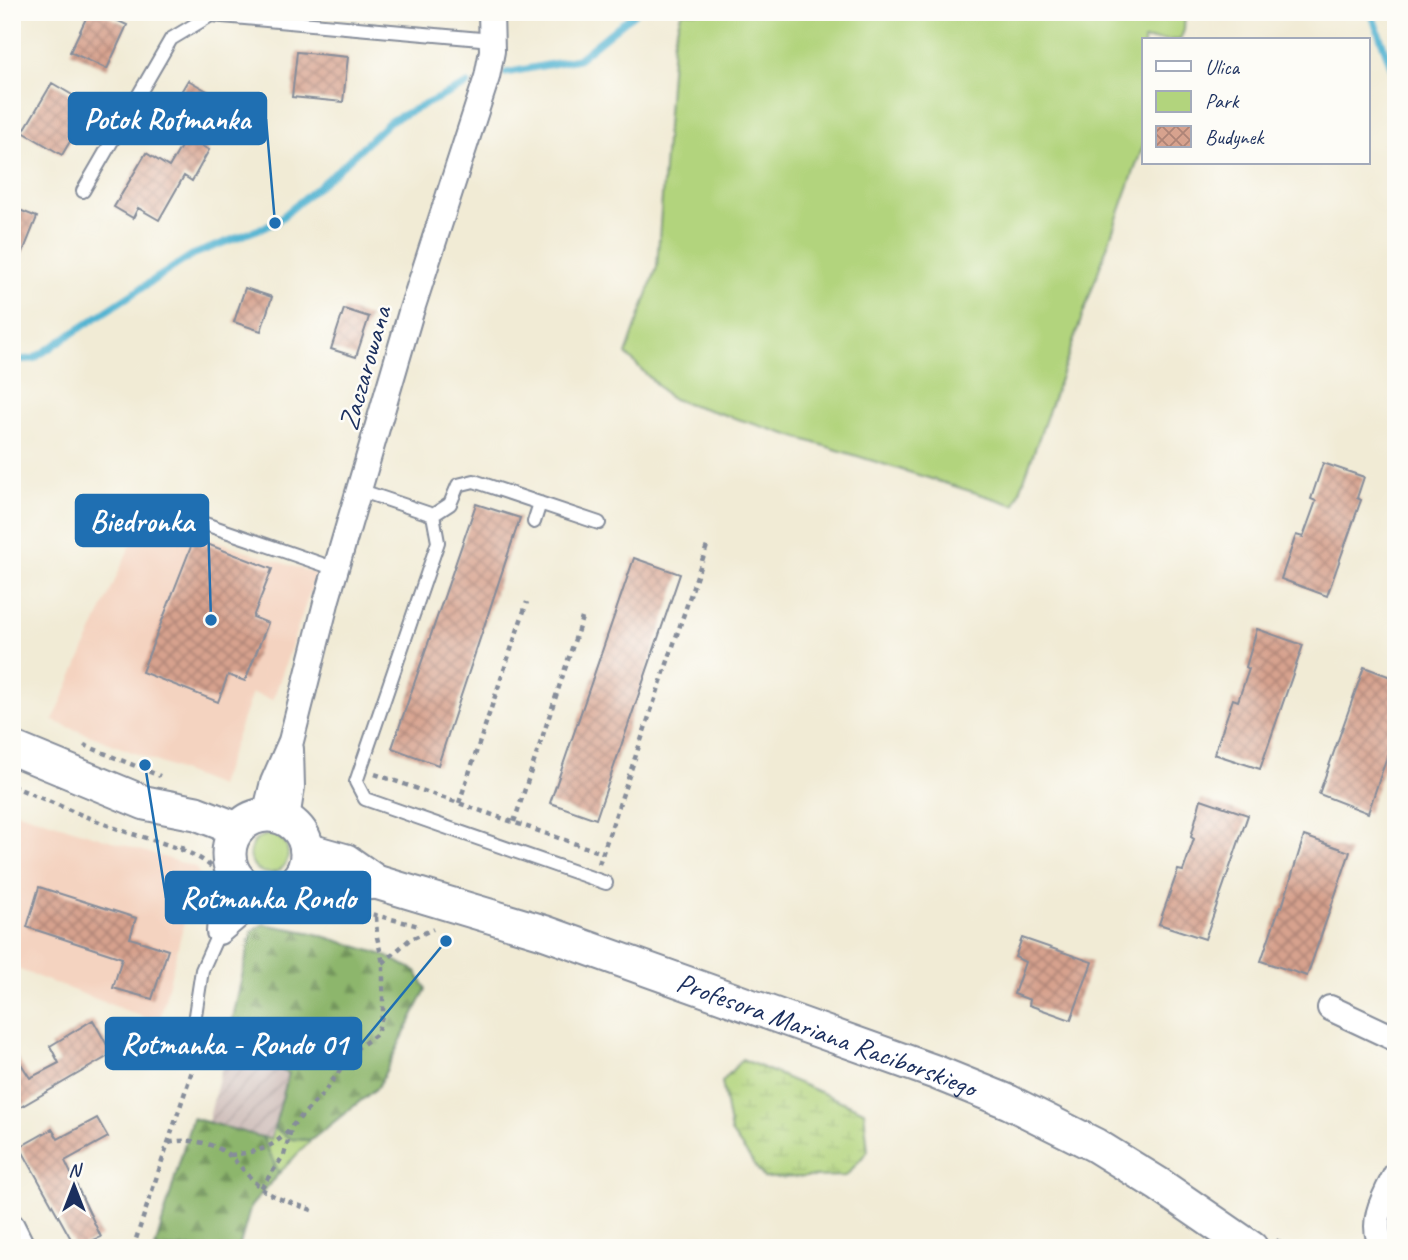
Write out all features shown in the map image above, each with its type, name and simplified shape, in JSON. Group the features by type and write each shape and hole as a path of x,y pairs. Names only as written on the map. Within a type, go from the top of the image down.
{"main road":[{"path":"12,748 156,791 196,813 246,863 268,893 281,892 292,885 304,863 304,838 297,827 246,863"},
{"name":"Profesora Mariana Raciborskiego","path":"304,863 341,885 376,882 543,932 934,1072 1009,1102 1095,1145 1251,1248"}],"street":[{"name":"Zaczarowana","path":"246,863 292,787 291,741 336,569 411,312 487,77 492,40 491,12"},
{"path":"219,932 246,863"},
{"path":"1330,1008 1396,1039"},
{"path":"1384,1248 1377,1233 1377,1220 1396,1174"},
{"path":"12,1226 23,1248"}],"lane":[{"path":"83,191 171,39 211,15 492,40"},
{"path":"433,515 450,504 458,485 474,481 599,523"},
{"path":"359,490 433,515"},
{"path":"534,522 540,503"},
{"path":"150,505 336,569"},
{"path":"433,515 438,542 356,782 365,799 600,881"},
{"path":"193,1056 202,970 219,932"}],"path":[{"path":"600,881 603,853 707,546"},
{"path":"459,803 527,602"},
{"path":"514,822 582,618"},
{"path":"77,743 156,791"},
{"path":"370,772 603,853"},
{"path":"12,786 118,829 181,850 209,864 218,875 211,897 246,863"},
{"path":"181,850 184,841"},
{"path":"246,863 247,920 260,914 324,906"},
{"path":"362,912 446,932"},
{"path":"229,1155 253,1153 278,1142 321,1096 356,1049 377,1034 383,1012 383,963 377,937 376,915"},
{"path":"383,963 409,940 433,929"},
{"path":"133,1248 193,1056"},
{"path":"261,1188 284,1155 292,1126"},
{"path":"168,1143 192,1140 229,1155 261,1188 276,1197 314,1211"}],"shaded area":[{"path":"143,517 316,574 273,700 252,693 219,786 53,721"},
{"path":"12,810 195,867 200,875 195,899 190,898 159,1023 12,967"},
{"path":"226,1050 289,1073 271,1139 208,1122"}],"green space":[{"path":"1185,12 1181,38 1142,38 1142,149 1015,505 670,398 626,354 657,267 673,43 681,14"},
{"path":"269,835 283,840 288,854 283,868 269,873 255,868 250,854 255,840"},
{"path":"264,924 313,933 384,955 416,971 426,989 378,1087 311,1140 291,1139 274,1128 289,1073 226,1050 252,931"},
{"path":"742,1059 864,1111 868,1151 846,1176 764,1178 731,1132 722,1082"},
{"path":"192,1118 262,1137 279,1173 251,1206 239,1248 155,1248"},
{"path":"274,1128 291,1139 311,1140 279,1173 262,1137 271,1139"}],"building":[{"path":"89,12 99,12 127,25 107,69 70,52"},
{"path":"297,52 348,57 343,102 292,97"},
{"path":"188,80 228,103 202,146 209,150 192,181 184,176 159,220 138,208 133,218 114,207 146,153 169,167 186,138 162,124"},
{"path":"52,83 91,106 62,155 23,132"},
{"path":"12,207 37,217 13,277 12,277"},
{"path":"245,288 272,297 261,331 234,322"},
{"path":"344,309 369,317 356,357 331,349"},
{"path":"1323,463 1364,477 1357,498 1361,500 1327,596 1281,579 1296,535 1303,537 1316,501 1311,499"},
{"path":"476,504 520,518 438,765 392,748"},
{"path":"194,539 272,569 253,617 268,623 245,681 228,675 218,702 142,672"},
{"path":"634,558 680,574 596,819 550,803"},
{"path":"1257,629 1303,645 1260,769 1214,754 1233,699 1238,701 1249,669 1246,667"},
{"path":"1364,667 1396,679 1396,730 1368,813 1319,794"},
{"path":"1201,799 1248,815 1205,939 1159,924 1178,870 1183,871 1194,839 1191,837"},
{"path":"1304,836 1350,852 1307,976 1261,961 1280,906 1282,907"},
{"path":"39,887 136,918 130,938 168,950 152,999 113,988 122,958 27,927"},
{"path":"1022,938 1092,962 1071,1020 1029,1005 1030,1000 1014,994 1025,962 1015,957"},
{"path":"93,1020 112,1054 12,1112 12,1050 30,1078 59,1063 50,1046"},
{"path":"97,1118 108,1137 65,1161 101,1237 76,1248 20,1147 52,1129 58,1139"}],"waterway":[{"path":"506,73 578,59 636,12"},
{"path":"1371,12 1396,80"},
{"path":"12,360 33,359 192,255 275,223 390,121 468,84"}],"place":[{"name":"Potok Rotmanka","path":"275,223"},
{"name":"Biedronka","path":"211,620"},
{"name":"Rotmanka Rondo","path":"145,765"},
{"name":"Rotmanka - Rondo 01","path":"446,941"}]}
